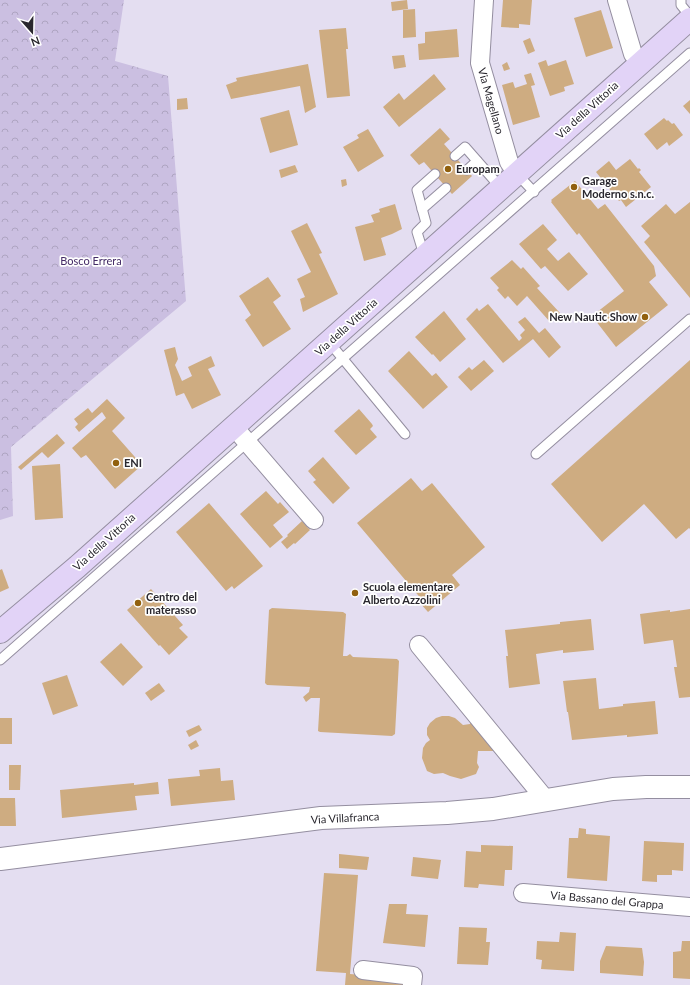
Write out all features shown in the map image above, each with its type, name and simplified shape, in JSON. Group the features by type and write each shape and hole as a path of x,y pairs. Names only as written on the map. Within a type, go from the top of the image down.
{"main road":[{"name":"Via della Vittoria","path":"0,632 77,567 241,435 329,342 690,17"}],"street":[{"name":"Via Magellano","path":"484,0 480,63 509,162 517,174"},
{"path":"617,0 633,54 640,63"},
{"path":"241,435 314,520"},
{"path":"419,645 546,800"},
{"name":"Via Villafranca","path":"0,859 321,818 447,814 493,809 614,789 690,787"},
{"name":"Via Bassano del Grappa","path":"523,893 690,906"},
{"path":"363,970 413,976 412,985"}],"lane":[{"path":"681,0 681,5 690,17"},
{"path":"0,660 241,435 343,359 690,53"},
{"path":"455,156 465,148 501,188"},
{"path":"467,170 477,161"},
{"path":"424,257 417,232 426,224 417,190 435,174"},
{"path":"517,174 534,192"},
{"path":"422,209 446,188"},
{"path":"536,454 690,319"},
{"path":"329,342 405,434"}],"green space":[{"name":"Bosco Errera","path":"0,0 124,0 115,61 168,76 186,301 11,447 13,516 0,520"}],"building":[{"path":"407,0 408,9 392,11 391,2"},
{"path":"503,0 532,0 530,25 519,24 519,28 501,27"},
{"path":"415,9 416,37 403,38 403,10"},
{"path":"601,10 613,48 586,57 574,18"},
{"path":"346,28 348,49 346,49 350,96 327,98 319,30"},
{"path":"457,29 459,57 419,60 418,44 425,43 425,32"},
{"path":"530,38 535,51 528,54 523,41"},
{"path":"404,55 406,67 394,69 392,56"},
{"path":"546,60 548,66 566,60 574,84 564,87 565,91 550,96 538,63"},
{"path":"507,62 510,69 504,71 502,65"},
{"path":"308,64 316,107 305,113 300,86 231,99 226,85 237,81 236,78"},
{"path":"531,73 535,85 531,86 540,117 513,125 502,85 513,82 515,88 527,84 524,75"},
{"path":"434,74 446,89 399,127 383,107 399,93 404,100"},
{"path":"187,98 188,109 177,110 177,99"},
{"path":"690,100 690,114 683,106"},
{"path":"289,110 298,145 270,153 260,118"},
{"path":"664,118 672,124 674,123 683,135 669,146 667,142 657,150 644,134"},
{"path":"440,128 450,139 444,144 472,176 452,194 424,162 419,165 410,155"},
{"path":"368,129 384,156 358,172 343,147 359,138 357,135"},
{"path":"630,159 638,169 639,168 641,170 639,172 651,187 626,207 621,200 619,201 596,172 609,161 616,170"},
{"path":"295,165 298,172 281,178 279,170"},
{"path":"346,179 347,185 342,187 341,180"},
{"path":"575,181 598,209 605,204 654,266 656,276 649,282 668,305 616,347 592,316 624,291 579,233 577,235 551,202 551,200"},
{"path":"690,202 690,298 644,242 650,236 641,226 666,204 675,214"},
{"path":"395,204 402,229 381,238 386,255 364,261 355,227 374,222 371,215 380,212 379,209"},
{"path":"307,223 322,253 319,254 338,294 303,312 300,299 305,297 297,279 311,272 291,231"},
{"path":"543,224 557,240 547,249 558,261 569,252 588,274 568,291 545,266 541,269 519,244"},
{"path":"512,260 521,269 523,267 540,286 537,288 560,313 550,322 527,296 517,306 508,296 505,299 497,290 499,288 490,278"},
{"path":"268,277 281,296 273,302 291,329 263,347 245,320 251,315 239,296"},
{"path":"488,304 519,341 522,338 520,335 525,330 518,322 525,317 539,333 545,328 561,347 549,358 533,339 503,363 466,319 477,308 479,311"},
{"path":"444,311 466,339 440,362 415,337"},
{"path":"175,347 178,359 175,365 182,381 192,376 188,367 211,356 215,366 208,369 221,395 192,409 184,393 176,396 164,350"},
{"path":"409,351 432,376 436,373 448,387 423,409 388,371"},
{"path":"484,360 494,371 471,391 458,377 469,367 472,370"},
{"path":"690,360 690,529 689,528 676,539 644,504 602,542 551,484"},
{"path":"107,399 125,418 112,431 142,465 115,489 86,455 81,458 72,448 106,418 102,412 79,432 75,427 78,424 74,419 88,408 92,413"},
{"path":"359,409 372,424 373,426 370,429 377,437 356,455 334,431"},
{"path":"57,434 65,443 48,458 42,452 21,470 18,467"},
{"path":"323,457 350,488 333,504 313,482 316,480 308,471"},
{"path":"60,464 63,518 35,520 32,466"},
{"path":"411,478 422,491 432,483 485,547 452,575 460,585 428,612 420,603 423,601 357,523"},
{"path":"266,491 278,504 280,502 289,512 273,525 283,537 270,548 240,514"},
{"path":"209,503 263,566 234,589 232,586 226,591 176,532"},
{"path":"302,521 310,530 295,544 294,543 287,549 281,542"},
{"path":"2,569 9,588 0,592 0,570"},
{"path":"151,589 183,625 179,628 188,637 169,655 127,610"},
{"path":"272,608 343,612 346,614 343,656 350,654 353,657 397,659 399,661 395,734 392,736 320,732 318,731 320,698 311,698 306,702 303,697 309,692 310,687 267,685 265,683 269,610"},
{"path":"690,609 690,697 679,698 674,667 677,667 673,640 644,644 640,614"},
{"path":"591,619 594,650 563,653 563,650 536,654 540,684 509,688 506,656 508,656 505,630"},
{"path":"121,643 143,667 123,686 100,662"},
{"path":"67,675 78,706 53,715 42,683"},
{"path":"596,678 599,709 623,706 623,704 655,701 658,734 572,740 563,681"},
{"path":"159,683 165,691 151,701 145,693"},
{"path":"442,716 455,718 463,725 470,724 471,718 484,727 486,741 493,741 497,747 493,751 478,751 477,763 479,767 476,774 461,779 443,773 434,774 427,771 422,758 423,748 430,740 427,735 427,728 436,718"},
{"path":"0,718 12,718 12,744 0,744"},
{"path":"199,725 202,730 189,737 186,731"},
{"path":"196,740 199,746 191,750 188,745"},
{"path":"9,765 21,765 20,790 9,790"},
{"path":"220,768 221,781 233,780 235,800 171,806 168,779 200,776 199,770"},
{"path":"158,782 159,794 135,796 137,810 62,818 60,790"},
{"path":"0,798 15,798 16,826 0,826"},
{"path":"579,828 586,829 586,834 610,836 607,881 567,878 569,838 578,838"},
{"path":"644,841 684,843 683,871 672,870 672,875 657,875 657,882 642,881"},
{"path":"481,845 513,846 512,870 505,870 504,886 479,884 478,888 464,887 466,851 481,852"},
{"path":"339,854 369,857 367,870 339,868"},
{"path":"413,857 441,860 438,879 411,876"},
{"path":"324,873 358,875 350,974 373,976 406,982 406,985 345,985 346,973 316,971"},
{"path":"389,904 407,904 406,914 428,915 425,947 383,943"},
{"path":"459,927 487,928 486,942 490,942 488,965 457,964"},
{"path":"560,932 576,933 574,971 541,969 542,960 536,959 537,941 559,942"},
{"path":"682,941 690,941 690,979 673,978 673,952 681,951"},
{"path":"606,946 642,948 644,962 643,976 600,973 600,961"}],"place":[{"name":"Europam","path":"448,169"},
{"name":"Garage Moderno s.n.c.","path":"574,187"},
{"name":"New Nautic Show","path":"645,317"},
{"name":"ENI","path":"116,463"},
{"name":"Scuola elementare Alberto Azzolini","path":"355,593"},
{"name":"Centro del materasso","path":"138,603"}]}
